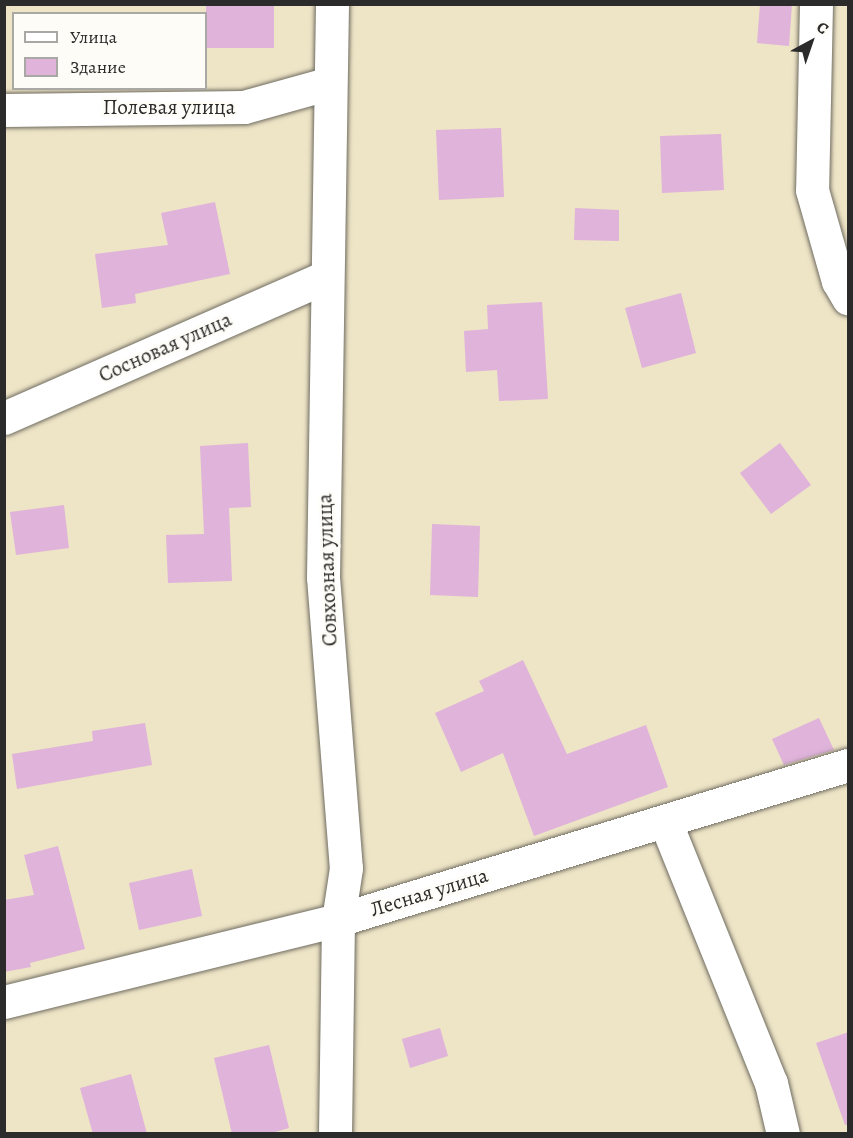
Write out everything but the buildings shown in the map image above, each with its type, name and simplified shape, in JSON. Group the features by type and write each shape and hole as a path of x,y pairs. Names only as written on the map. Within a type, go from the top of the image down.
{"street":[{"name":"Совхозная улица","path":"332,4 325,277 323,577 346,868 338,920 335,1134"},
{"path":"816,4 812,190 838,281 849,298"},
{"name":"Полевая улица","path":"4,110 244,107 330,82"},
{"name":"Сосновая улица","path":"4,418 325,277"},
{"name":"Лесная улица","path":"4,1002 338,920 849,765"},
{"path":"665,820 771,1083 783,1134"}]}
